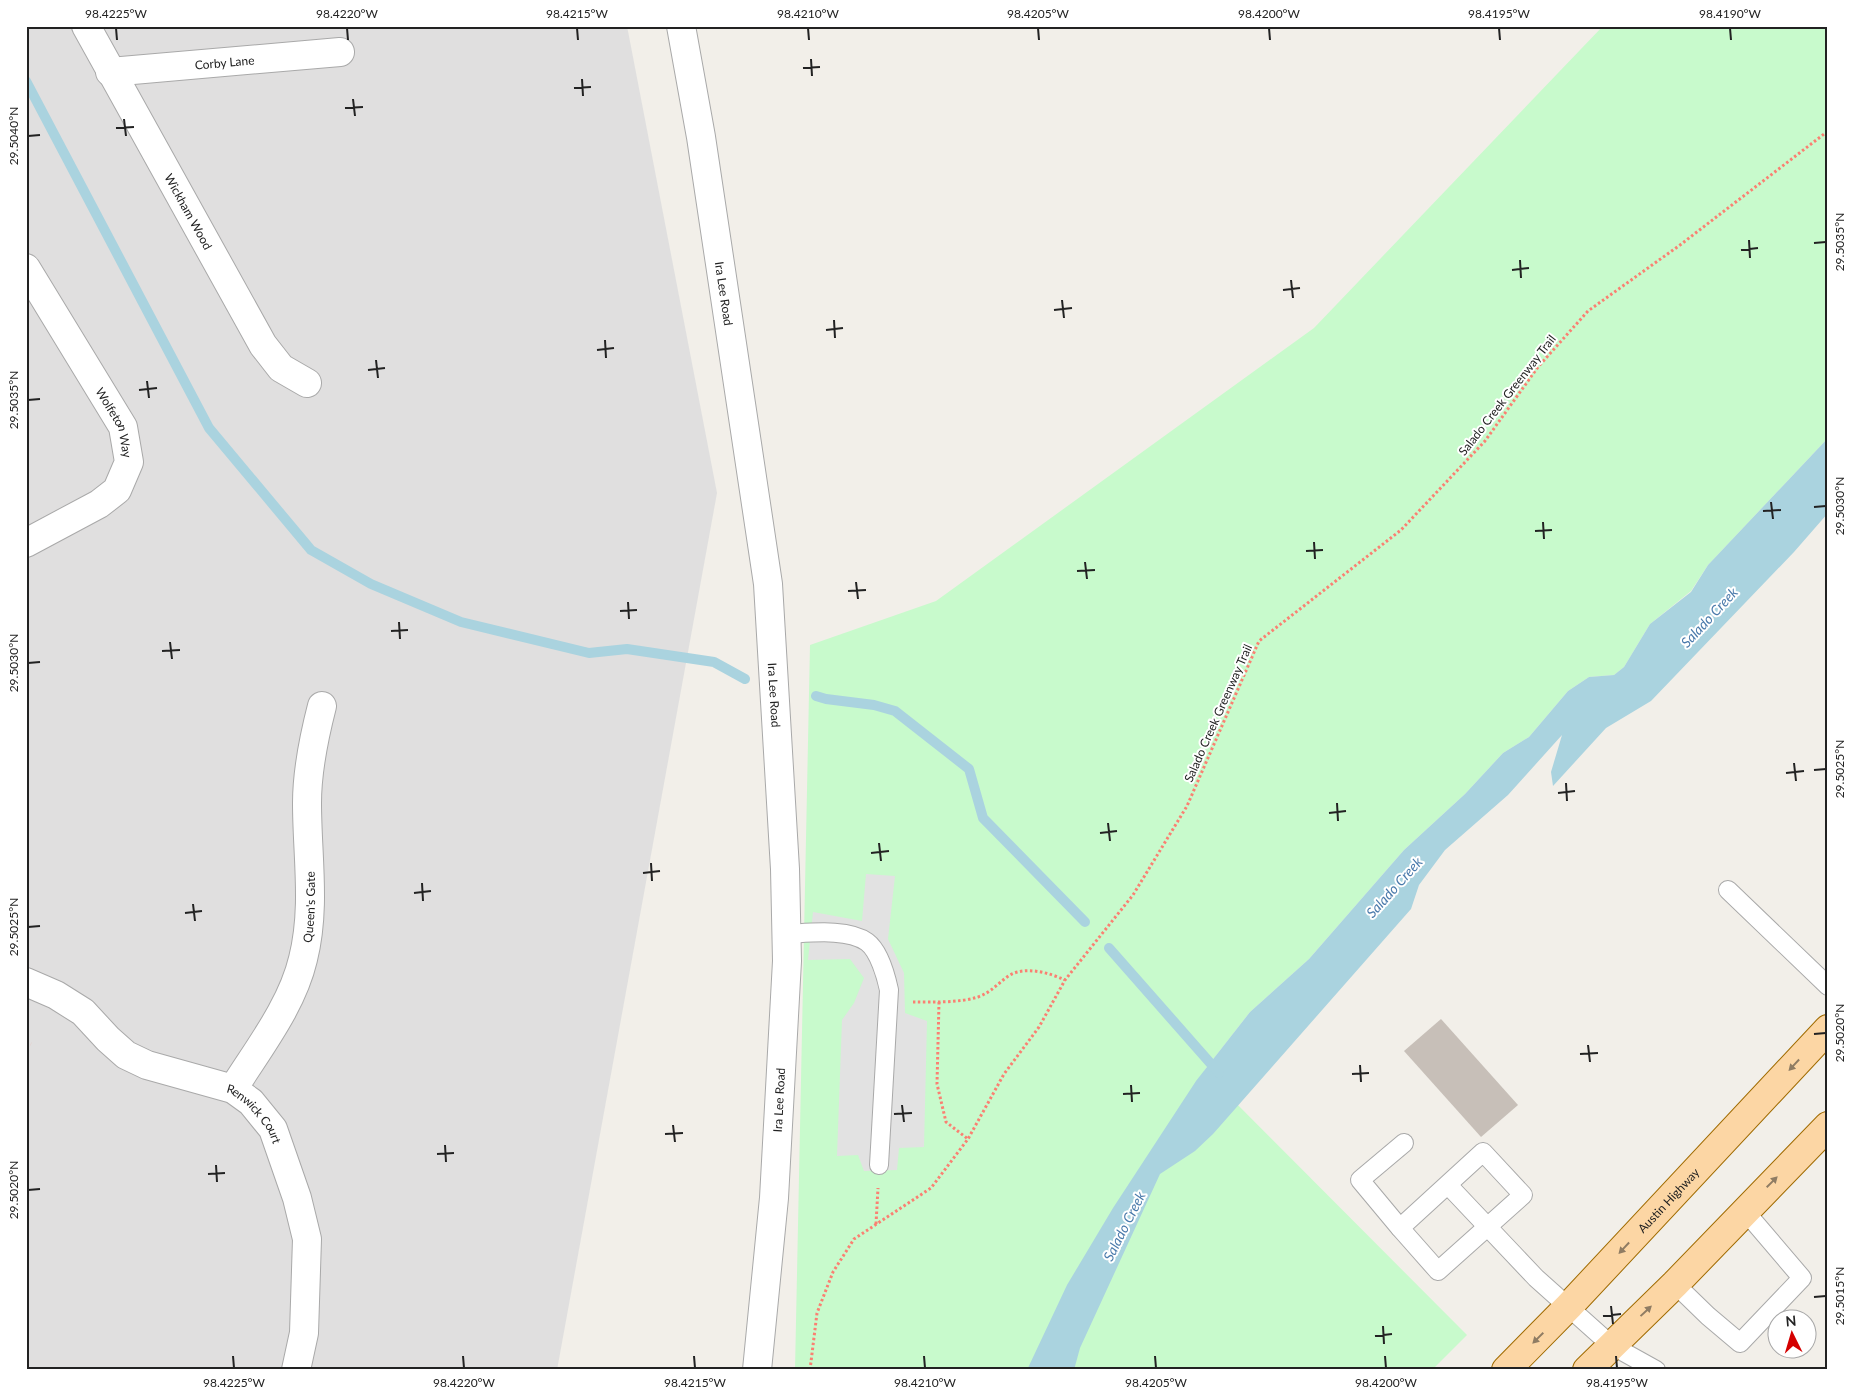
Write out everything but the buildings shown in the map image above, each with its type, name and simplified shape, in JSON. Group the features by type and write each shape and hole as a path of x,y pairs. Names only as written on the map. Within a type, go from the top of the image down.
{"main road":[{"name":"Austin Highway","path":"1506,1370 1569,1306 1828,1029"},
{"path":"1587,1370 1675,1284 1744,1210 1824,1136"}],"street":[{"name":"Wickham Wood","path":"86,26 263,345 281,368 308,383"},
{"name":"Ira Lee Road","path":"681,26 701,137 768,584 787,962 774,1198 758,1370"},
{"name":"Corby Lane","path":"110,72 340,52"},
{"name":"Wolfeton Way","path":"26,268 123,427 129,462 117,490 99,504 26,542"},
{"name":"Queen's Gate","path":"233,1089 286,1003 303,961 311,903 307,802 313,744 322,706"},
{"name":"Renwick Court","path":"26,982 56,995 83,1012 126,1055 147,1065 233,1089 251,1102 273,1129 297,1198 307,1239 304,1333 296,1370"}],"lane":[{"path":"1728,890 1828,986"},
{"path":"787,934 841,932 867,942 883,967 889,990 889,1003 879,1165"},
{"path":"1400,1228 1484,1152 1523,1195 1438,1271 1400,1228 1360,1180 1404,1143"},
{"path":"1448,1185 1536,1278 1611,1345 1656,1370"},
{"path":"1675,1284 1708,1316 1740,1343 1802,1278 1744,1210"}],"path":[{"name":"Salado Creek Greenway Trail","path":"810,1370 817,1312 833,1272 854,1239 931,1188 968,1139 1004,1074 1039,1027 1066,980 1133,895 1187,806 1259,641 1401,530 1485,441 1538,367 1588,311 1680,245 1828,131"},
{"path":"889,1003 978,997 998,986 1009,976 1019,972 1049,973 1066,980"},
{"path":"939,1001 937,1084 946,1122 968,1139"},
{"path":"26,1043 31,1044"},
{"path":"876,1225 879,1165"}],"shaded area":[{"path":"26,26 627,26 717,493 557,1370 26,1370"},
{"path":"866,874 895,876 888,939 904,973 905,1013 927,1021 924,1147 899,1148 897,1170 864,1171 858,1155 837,1156 842,1020 854,1003 864,978 850,959 808,960 813,912 862,921"}],"green space":[{"path":"1603,26 1828,26 1828,438 1708,565 1691,591 1650,624 1624,667 1614,675 1589,677 1568,691 1529,737 1503,753 1465,794 1404,850 1309,959 1250,1012 1204,1071 1467,1335 1432,1370 795,1370 810,645 936,601 1314,328"}],"water":[{"name":"Salado Creek","path":"1828,438 1828,513 1794,552 1651,701 1606,728 1553,786 1551,772 1562,735 1508,795 1445,850 1419,885 1411,909 1213,1134 1195,1151 1160,1174 1080,1348 1074,1370 1027,1370 1067,1285 1113,1208 1196,1081 1250,1012 1309,959 1404,850 1465,794 1503,753 1529,737 1568,691 1589,677 1614,675 1624,667 1650,624 1691,592 1708,565"}],"waterway":[{"path":"26,81 209,428 311,550 371,584 461,622 589,653 627,649 714,662 745,679"},
{"path":"816,696 874,705 895,711 969,769 983,818 1085,922"},
{"path":"1109,948 1219,1073"}]}
